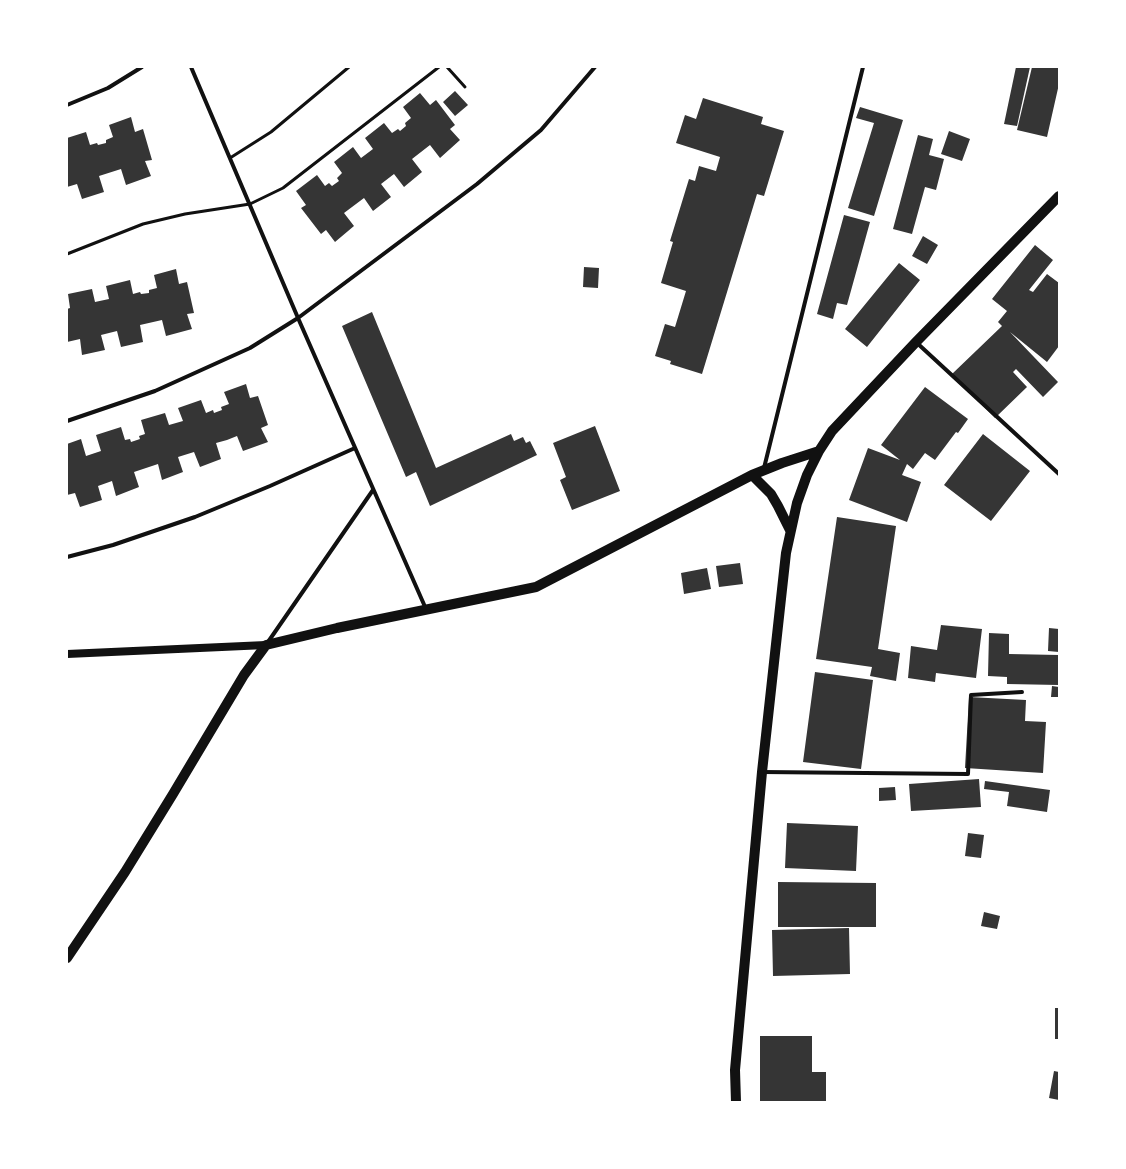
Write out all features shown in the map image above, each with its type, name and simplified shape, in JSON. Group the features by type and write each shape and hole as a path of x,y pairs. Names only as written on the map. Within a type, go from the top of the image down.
{"main road":[{"path":"736,1102 736,1063 762,772 786,553 797,503 807,475 819,451 832,431 916,342 1059,196"},
{"path":"67,654 266,645 337,628 536,587 752,475 819,451"},
{"path":"752,475 771,494 785,517 790,530"},
{"path":"67,958 124,872 244,676 266,645"}],"street":[{"path":"67,105 108,88 142,67"},
{"path":"191,67 298,318 426,610"},
{"path":"67,420 155,391 250,348 298,318 477,184 530,140 541,130 595,67"},
{"path":"763,470 863,67"},
{"path":"916,342 1059,474"},
{"path":"67,557 113,545 195,517 270,486 355,448"},
{"path":"266,645 373,490"},
{"path":"762,772 968,774 970,695 1022,692"}],"lane":[{"path":"230,158 271,132 349,67"},
{"path":"67,254 143,224 185,214 250,204 283,188 439,67"},
{"path":"448,67 465,87"}],"building":[{"path":"1016,67 1030,67 1017,126 1004,124"},
{"path":"1032,67 1059,67 1059,84 1047,137 1017,130"},
{"path":"455,91 468,105 455,116 443,102"},
{"path":"420,93 430,105 436,100 455,125 450,129 460,140 440,158 430,145 412,159 422,172 404,187 394,174 381,184 391,197 373,211 364,198 344,213 354,226 335,242 326,230 321,234 301,208 306,205 296,191 317,175 325,186 329,183 332,186 339,181 337,178 342,173 334,162 353,147 361,158 373,149 365,138 384,123 392,133 398,129 400,131 406,126 405,123 411,118 403,107"},
{"path":"703,98 763,117 761,124 784,131 764,196 757,194 702,374 670,364 671,361 655,356 665,324 675,327 686,291 661,283 673,242 670,241 689,179 695,181 699,166 716,171 720,157 676,143 685,115 696,119"},
{"path":"860,107 903,120 874,216 848,208 874,123 856,118"},
{"path":"131,117 135,132 143,129 152,160 145,161 151,176 126,185 121,169 99,176 104,192 82,199 77,184 67,187 67,138 86,132 90,145 106,143 106,140 113,137 109,125"},
{"path":"949,131 970,139 962,161 941,154"},
{"path":"918,135 933,139 929,155 944,159 936,190 925,187 912,234 893,229"},
{"path":"844,215 870,222 847,305 837,303 833,319 817,314"},
{"path":"923,236 938,245 927,264 912,256"},
{"path":"1035,245 1053,260 1029,290 1033,292 1047,274 1059,283 1059,346 1047,362 1010,332 1058,382 1043,397 1016,369 1013,372 1027,387 995,418 952,374 1002,326 998,322 1007,311 992,299"},
{"path":"899,263 920,280 867,347 845,329"},
{"path":"584,267 599,268 598,288 583,287"},
{"path":"176,269 179,284 187,282 194,313 187,314 192,329 166,336 162,320 140,325 143,342 121,347 117,331 101,335 105,350 82,355 80,339 67,342 67,309 70,308 68,294 92,289 95,302 109,299 106,286 130,280 133,294 140,292 141,294 149,293 149,290 157,288 154,275"},
{"path":"372,312 436,468 511,434 514,441 523,437 526,443 530,441 537,455 430,506 416,472 406,477 342,326"},
{"path":"246,384 250,398 258,396 268,425 261,428 268,442 243,451 237,436 216,443 221,459 200,467 194,452 178,457 183,472 162,480 158,464 134,472 139,487 116,496 112,481 98,486 102,500 80,507 75,493 67,495 67,444 81,439 86,456 101,451 96,435 121,427 125,440 130,439 131,442 140,439 139,436 145,434 141,420 165,413 169,425 183,421 178,408 201,400 206,413 213,410 214,413 222,410 221,407 229,404 224,392"},
{"path":"925,387 968,419 935,460 925,453 913,469 907,464 902,475 921,482 907,522 849,500 868,448 900,460 881,445"},
{"path":"595,426 620,491 572,510 560,480 566,477 553,443"},
{"path":"983,434 1030,471 991,521 944,485"},
{"path":"837,517 896,526 878,649 900,653 896,681 870,676 872,667 816,659"},
{"path":"740,563 743,584 719,587 716,566"},
{"path":"707,568 711,589 684,594 681,573"},
{"path":"941,625 982,629 976,678 936,673 935,682 908,678 911,646 937,650"},
{"path":"1049,628 1059,629 1059,652 1048,651"},
{"path":"989,633 1009,634 1009,654 1059,655 1059,685 1007,684 1007,677 988,676"},
{"path":"815,672 873,680 861,769 803,762"},
{"path":"1052,686 1059,687 1059,697 1051,697"},
{"path":"969,697 1026,700 1025,721 1046,722 1043,773 965,768"},
{"path":"979,779 981,807 911,811 909,784"},
{"path":"985,781 1050,790 1047,812 1007,806 1009,792 984,789"},
{"path":"895,787 896,800 879,801 879,788"},
{"path":"787,823 858,826 856,871 785,868"},
{"path":"968,833 984,835 981,858 965,856"},
{"path":"778,882 876,883 876,927 778,927"},
{"path":"984,912 1000,916 997,929 981,926"},
{"path":"849,928 850,974 773,976 772,930"},
{"path":"1055,1008 1059,1008 1059,1039 1055,1039"},
{"path":"760,1036 812,1036 812,1072 826,1072 826,1102 760,1102"},
{"path":"1054,1071 1059,1072 1059,1100 1049,1098"}]}
